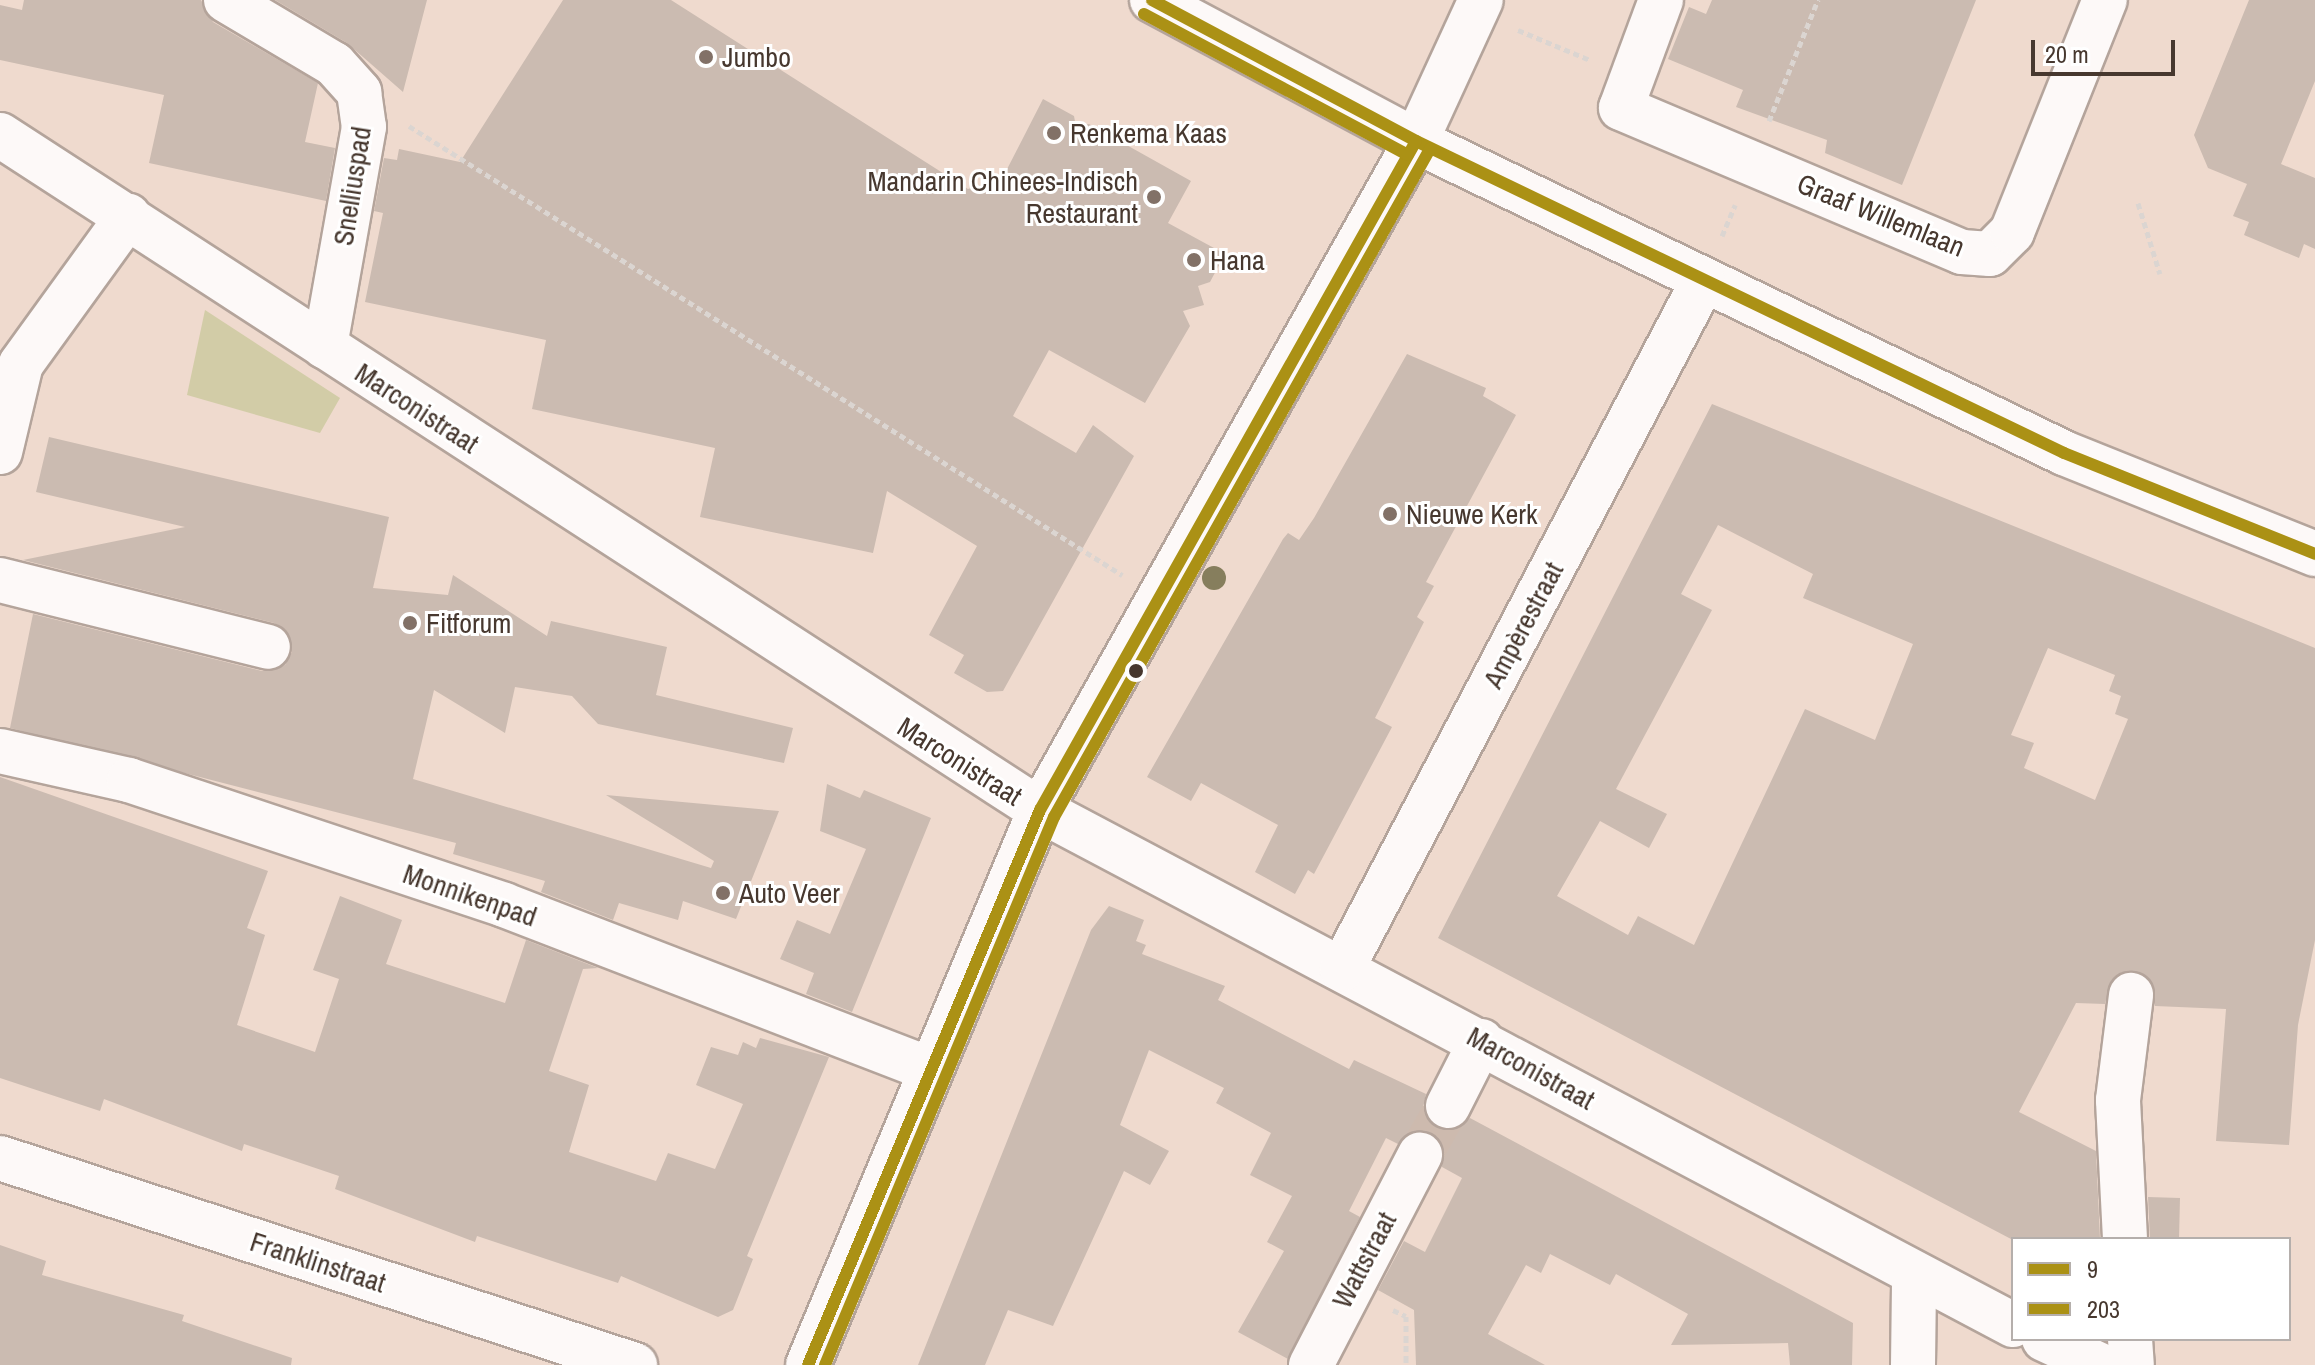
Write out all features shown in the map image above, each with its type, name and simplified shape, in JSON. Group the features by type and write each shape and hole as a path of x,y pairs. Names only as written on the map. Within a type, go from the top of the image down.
{"street":[{"name":"Snelliuspad","path":"226,0 334,64 359,92 363,117 325,347"},
{"path":"1152,0 1416,141 2064,453 2315,554"},
{"name":"Graaf Willemlaan","path":"1661,0 1621,108 1962,252 1990,254 2012,232 2105,0"},
{"path":"808,1365 1040,810 1156,597 1416,141 1478,6"},
{"name":"Marconistraat","path":"0,135 1040,810 1481,1041 1914,1279 2011,1324"},
{"path":"0,452 21,364 128,216"},
{"name":"Ampèrestraat","path":"1342,969 1703,281"},
{"path":"0,580 268,647"},
{"name":"Monnikenpad","path":"0,751 129,780 504,905 930,1069"},
{"path":"2125,1237 2118,1100 2131,995"},
{"path":"1448,1106 1481,1041"},
{"name":"Wattstraat","path":"1311,1365 1420,1155"},
{"name":"Franklinstraat","path":"0,1158 635,1365"},
{"path":"1913,1365 1914,1279"},
{"path":"2048,1341 2100,1365"},
{"path":"2130,1341 2132,1365"}],"path":[{"path":"1703,281 1818,0"},
{"path":"1478,6 1632,77"},
{"path":"363,117 404,123 1156,597"},
{"path":"2138,203 2160,274"}],"shaded area":[{"path":"205,310 340,398 320,433 187,395"}],"building":[{"path":"24,0 201,0 213,22 318,83 305,142 335,148 326,201 149,163 164,95 0,60 0,5 22,10"},
{"path":"275,0 427,0 403,92 347,43"},
{"path":"563,0 671,0 968,189 1002,179 1043,99 1074,116 1076,127 1089,124 1191,181 1168,223 1225,254 1210,282 1198,286 1204,305 1183,311 1190,326 1145,403 1049,350 1013,416 1076,453 1093,425 1134,456 1003,691 987,692 954,673 964,655 929,635 977,546 887,491 873,553 700,517 715,448 532,409 546,340 365,302 383,213 374,211 384,158 397,160 399,149 460,162"},
{"path":"1712,0 1976,0 1902,185 1825,153 1827,140 1736,107 1743,90 1668,59 1689,7 1706,14"},
{"path":"2249,0 2315,0 2315,81 2281,164 2315,178 2315,249 2304,244 2299,258 2244,235 2249,222 2233,216 2247,184 2208,168 2194,135"},
{"path":"1407,354 1486,388 1483,396 1516,415 1426,582 1434,586 1417,617 1424,622 1375,718 1392,727 1314,874 1308,870 1295,894 1255,872 1278,825 1201,783 1191,801 1147,777 1283,539 1288,533 1299,540 1314,518"},
{"path":"1712,404 2315,648 2315,940 2298,1025 2289,1145 2216,1141 2226,1009 2155,1006 2147,976 2122,972 2111,981 2105,1004 2076,1003 2019,1112 2096,1151 2100,1237 2011,1239 1438,938","holes":["1718,525 1813,574 1803,598 1913,644 1875,740 1805,709 1694,945 1638,916 1628,935 1557,896 1600,821 1649,848 1667,814 1616,789 1712,610 1681,594","2048,648 2115,675 2109,691 2121,696 2115,714 2128,719 2095,800 2024,768 2034,743 2011,735"]},
{"path":"49,437 389,517 373,588 448,595 453,575 547,636 551,621 667,647 656,695 793,728 784,763 598,724 572,696 515,687 505,733 434,690 413,779 711,868 714,861 606,795 779,811 736,919 683,901 678,920 619,903 613,920 541,892 545,881 453,854 456,843 10,728 33,614 262,671 285,665 292,652 286,630 274,623 23,560 185,527 36,492"},
{"path":"0,777 268,871 247,928 265,935 237,1025 315,1052 339,979 313,970 340,896 402,920 386,964 505,1003 526,940 598,968 583,969 549,1071 589,1085 569,1152 656,1181 668,1153 715,1169 743,1104 696,1085 711,1047 738,1055 743,1042 756,1048 760,1038 829,1057 747,1256 753,1259 733,1310 718,1317 621,1276 618,1283 477,1236 475,1242 335,1189 339,1176 244,1144 242,1151 104,1099 100,1111 0,1078"},
{"path":"827,784 860,798 864,790 931,818 852,1012 806,994 814,973 780,959 797,920 830,934 866,849 820,831"},
{"path":"1109,906 1144,920 1136,941 1146,945 1142,954 1225,986 1218,1000 1349,1069 1354,1060 1426,1094 1423,1108 1436,1128 1450,1131 1470,1118 1853,1323 1852,1365 1790,1365 1788,1343 1671,1345 1688,1314 1616,1274 1610,1285 1550,1254 1541,1273 1526,1265 1488,1334 1545,1365 1416,1365 1414,1310 1378,1290 1404,1241 1425,1252 1462,1178 1442,1167 1441,1141 1420,1130 1398,1144 1386,1138 1349,1211 1360,1217 1288,1359 1238,1332 1284,1251 1267,1242 1292,1196 1250,1175 1271,1133 1216,1103 1224,1088 1149,1050 1120,1125 1169,1151 1150,1185 1124,1171 1053,1326 1008,1310 985,1365 918,1365 1091,930"},
{"path":"2148,1197 2180,1198 2179,1237 2150,1237"},
{"path":"0,1245 46,1261 42,1275 184,1315 182,1321 292,1358 291,1365 0,1365"}],"tunnel":[{"path":"1420,1155 1448,1106"}],"transit line":[{"name":"9","path":"1152,0 1416,141 2064,453 2315,554"},
{"name":"203","path":"1144,14 1408,155"},
{"name":"9","path":"808,1365 1040,810 1416,141"},
{"name":"203","path":"825,1365 1054,817 1430,149"}],"place":[{"name":"Jumbo","path":"706,57"},
{"name":"Renkema Kaas","path":"1054,133"},
{"name":"Mandarin Chinees-Indisch Restaurant","path":"1154,197"},
{"name":"Hana","path":"1194,260"},
{"name":"Nieuwe Kerk","path":"1390,514"},
{"name":"Fitforum","path":"410,623"},
{"name":"Auto Veer","path":"723,893"}]}
